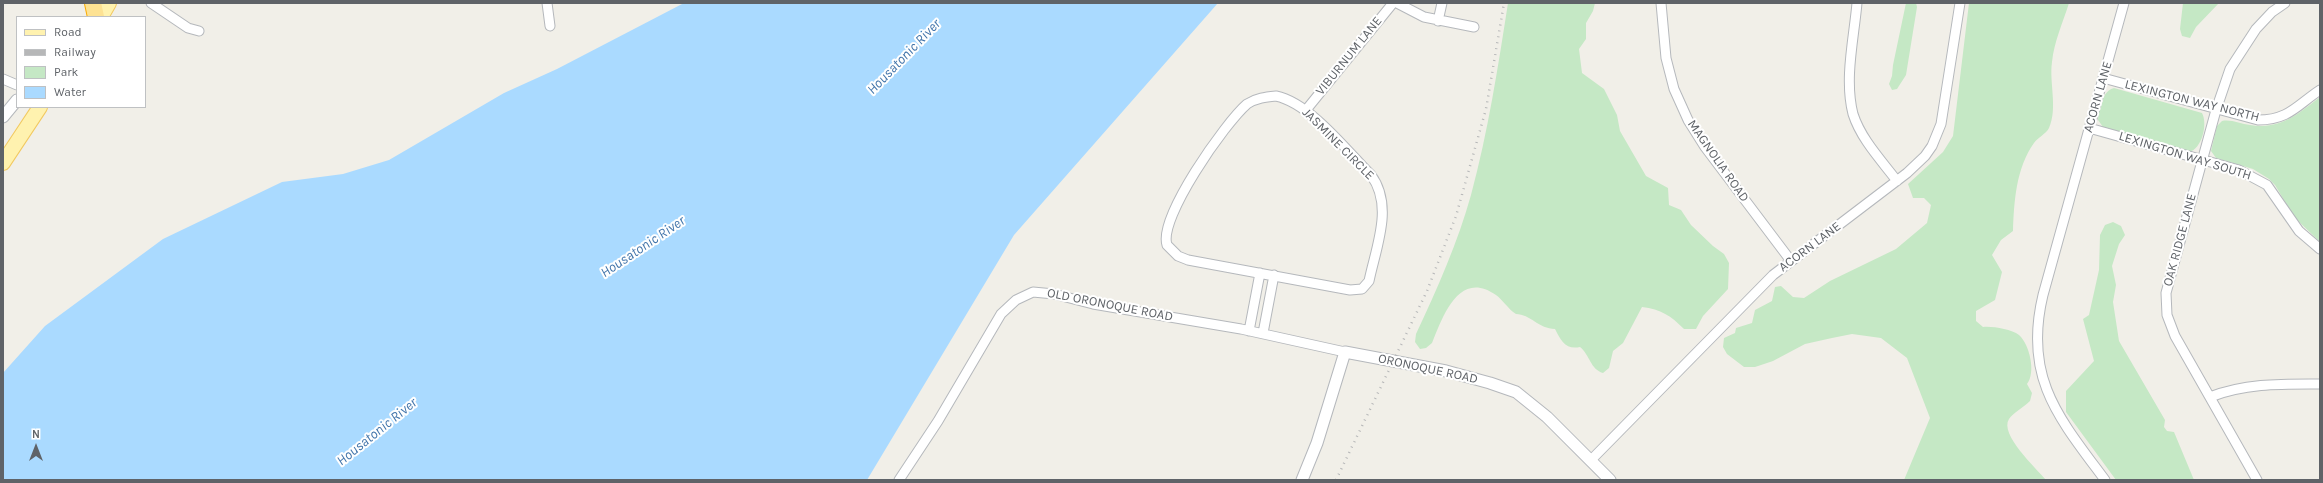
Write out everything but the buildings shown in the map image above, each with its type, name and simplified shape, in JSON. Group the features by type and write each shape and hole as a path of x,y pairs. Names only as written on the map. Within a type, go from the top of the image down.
{"highway":[{"path":"93,3 96,16"}],"main road":[{"path":"102,16 110,3"},
{"path":"3,163 39,108"}],"street":[{"path":"151,3 188,28 198,31"},
{"path":"548,3 550,26"},
{"name":"VIBURNUM LANE","path":"1306,110 1393,3"},
{"path":"1397,3 1424,17 1474,27"},
{"path":"1438,21 1442,3"},
{"name":"MAGNOLIA ROAD","path":"1660,3 1666,58 1674,89 1683,110 1705,147 1791,261"},
{"path":"1857,3 1850,90 1854,115 1866,140 1897,181"},
{"name":"ACORN LANE","path":"1591,460 1765,284 1791,261 1897,181 1925,156 1937,135 1944,111 1960,3"},
{"name":"ACORN LANE","path":"2105,480 2057,413 2043,379 2037,345 2040,307 2124,3"},
{"name":"OAK RIDGE LANE","path":"2257,480 2170,325 2166,304 2168,282 2216,110 2230,69 2239,53 2264,20 2285,3"},
{"name":"LEXINGTON WAY NORTH","path":"2103,78 2216,110 2253,119 2268,120 2292,112 2320,90"},
{"path":"3,79 16,85"},
{"name":"JASMINE CIRCLE","path":"1276,96 1292,100 1306,110 1371,175 1381,192 1383,215 1369,281 1362,290 1350,290 1178,256 1167,246 1167,228 1204,156 1248,104 1264,97 1276,96"},
{"path":"3,117 16,101"},
{"name":"LEXINGTON WAY SOUTH","path":"2089,128 2239,170 2267,185 2299,232 2320,249"},
{"path":"1249,331 1260,273"},
{"path":"1263,333 1274,275"},
{"name":"OLD ORONOQUE ROAD","path":"899,480 943,412 992,328 1008,306 1025,295 1033,292 1048,293 1112,308 1263,333 1345,352"},
{"path":"1302,480 1317,443 1345,352"},
{"name":"ORONOQUE ROAD","path":"1345,352 1446,371 1516,392 1547,417 1610,480"},
{"path":"2210,397 2233,389 2257,385 2320,384"}],"green space":[{"path":"1508,3 1595,3 1593,11 1586,23 1586,39 1579,49 1582,73 1604,89 1617,115 1620,131 1646,176 1668,188 1669,205 1681,210 1691,225 1713,246 1724,254 1729,263 1728,289 1703,316 1696,329 1684,329 1675,320 1660,311 1642,307 1623,343 1613,351 1609,368 1603,373 1595,368 1580,347 1575,348 1564,344 1555,329 1544,327 1526,316 1516,314 1510,310 1496,295 1483,288 1472,288 1462,292 1454,299 1441,320 1432,343 1426,348 1420,349 1415,342 1416,334 1453,248 1471,195 1488,123"},
{"path":"1906,3 1916,3 1917,7 1906,75 1897,89 1892,90 1889,84 1892,76"},
{"path":"1969,3 2069,3 2053,55 2051,70 2053,104 2052,120 2048,130 2037,139 2023,163 2015,197 2013,231 2001,240 1992,255 2002,272 1995,300 1976,311 1976,321 1983,327 1996,328 2016,333 2023,340 2029,352 2031,373 2027,384 2032,393 2030,401 2009,419 2007,425 2009,433 2020,451 2046,480 1904,480 1930,418 1907,358 1881,338 1852,334 1805,344 1773,361 1755,367 1744,367 1727,354 1723,347 1724,338 1735,333 1736,328 1752,323 1755,310 1772,301 1775,287 1781,286 1793,297 1804,298 1830,281 1896,249 1927,223 1931,205 1924,198 1913,198 1908,184 1943,152 1953,136"},
{"path":"2183,3 2219,3 2196,27 2190,38 2182,36 2180,29"},
{"path":"2114,88 2202,113 2204,118 2203,136 2197,146 2194,150 2189,152 2103,127 2098,120 2100,106 2107,93"},
{"path":"2320,97 2320,242 2294,217 2275,185 2269,179 2253,169 2216,158 2211,151 2217,126 2222,121 2261,126 2280,123 2296,115"},
{"path":"2113,222 2121,226 2125,235 2119,244 2112,266 2116,285 2113,302 2119,341 2165,420 2164,427 2167,431 2174,432 2194,480 2116,480 2066,412 2066,391 2094,361 2083,319 2089,315 2099,270 2100,235 2105,225"}],"water":[{"name":"Housatonic River","path":"684,3 1218,3 1014,235 867,480 3,480 3,373 45,326 163,239 282,182 343,174 389,160 504,93 557,69"}],"railway":[{"path":"1336,480 1427,291 1456,216 1486,109 1504,3"}]}
